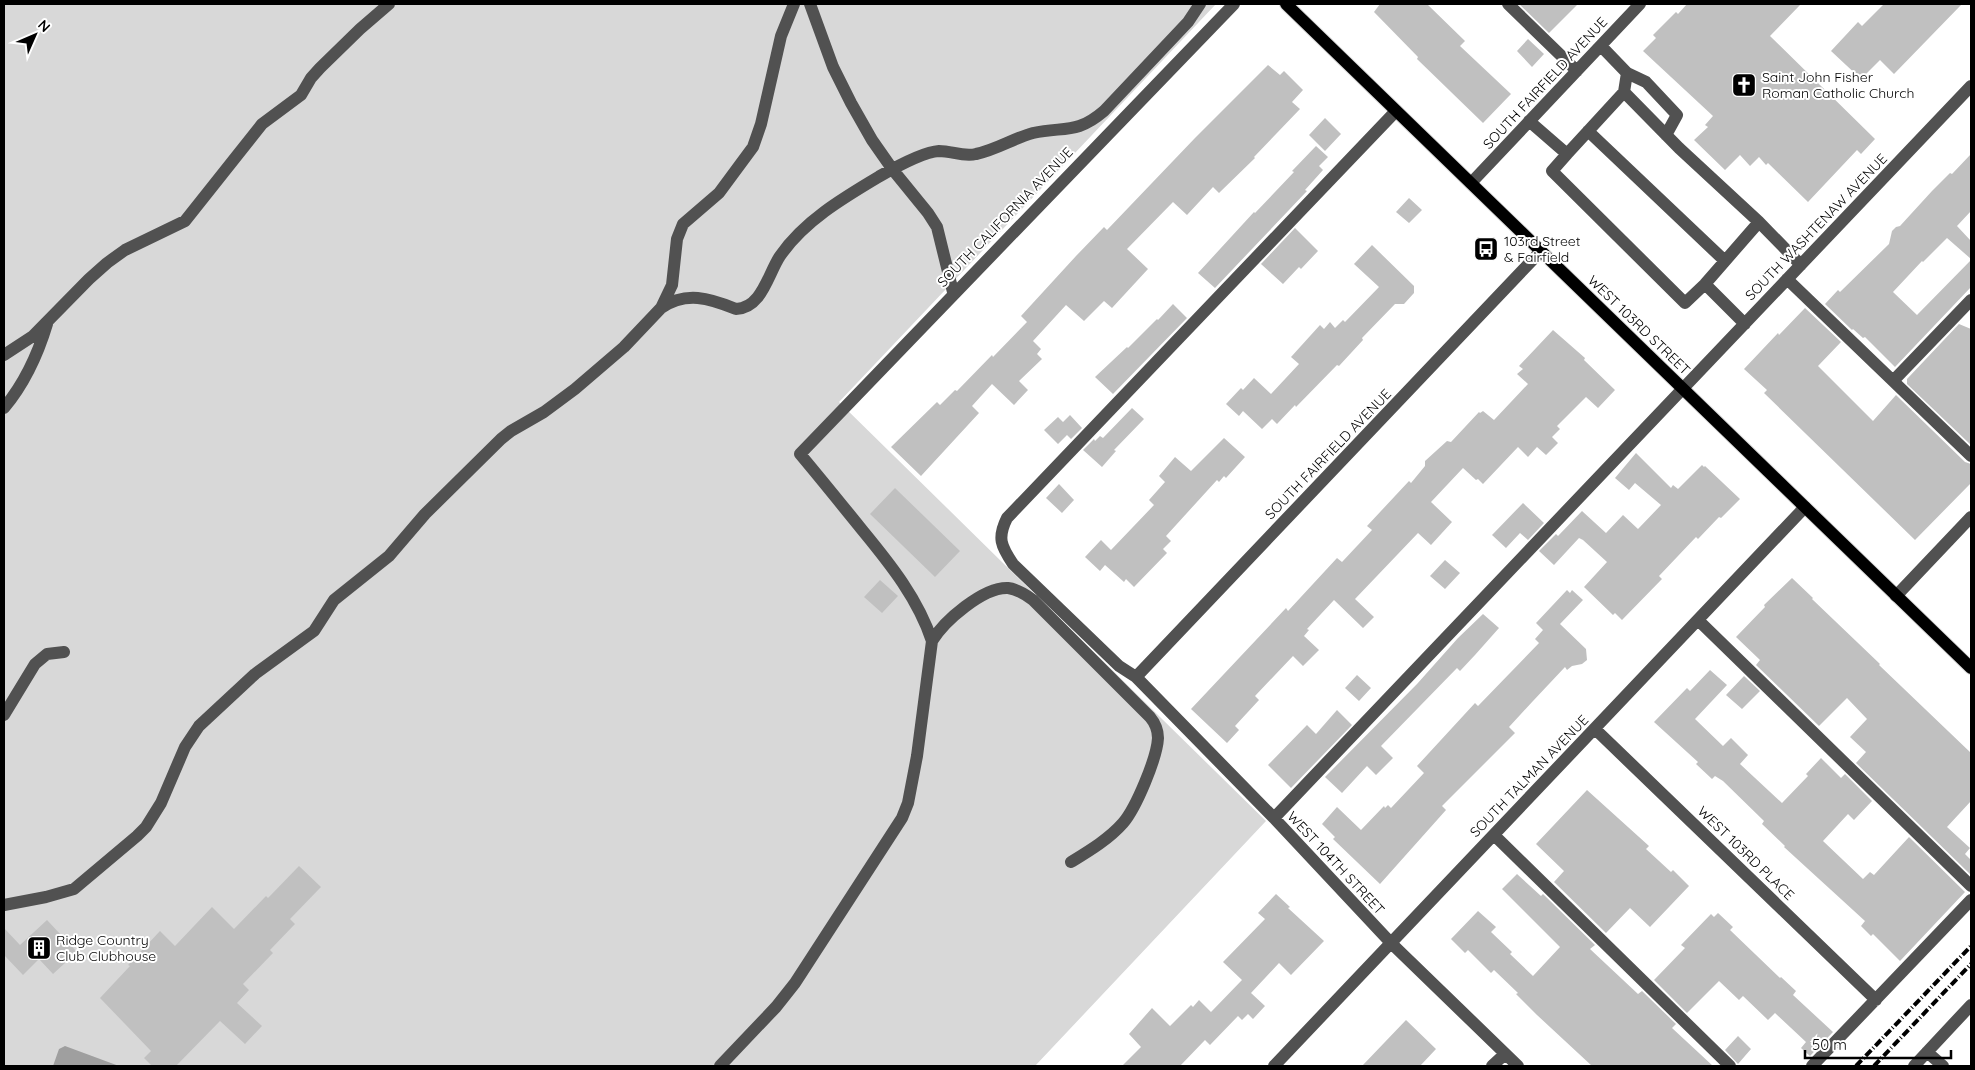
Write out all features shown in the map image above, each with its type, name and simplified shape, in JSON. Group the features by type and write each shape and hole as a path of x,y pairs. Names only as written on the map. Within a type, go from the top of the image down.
{"main road":[{"name":"WEST 103RD STREET","path":"1286,4 1971,668"}],"street":[{"path":"4,355 33,336 106,263 125,250 184,221 262,124 301,95 311,78 320,68 389,4"},
{"path":"661,308 672,285 677,238 683,224 719,193 753,147 761,124 781,36 794,4"},
{"path":"810,4 833,67 872,140 937,227 953,292"},
{"path":"4,905 54,896 74,889 137,836 146,827 161,803 184,747 212,712 255,674 314,631 334,600 389,556 425,514 501,439 544,412 575,389 624,347 661,308 671,301 689,296 736,309 750,305 762,290 780,257 807,224 911,160 937,151 968,156 1033,134 1067,130 1092,121 1104,111 1188,22 1200,4"},
{"name":"SOUTH CALIFORNIA AVENUE","path":"932,641 926,622 908,588 800,454 953,292 1234,4"},
{"path":"1508,4 1578,71"},
{"name":"SOUTH FAIRFIELD AVENUE","path":"1471,183 1640,4"},
{"path":"1601,46 1627,73 1646,82 1677,116 1666,135"},
{"path":"1627,73 1624,92 1552,171 1685,303 1705,284 1759,222"},
{"name":"SOUTH WASHTENAW AVENUE","path":"1274,818 1971,86"},
{"path":"1624,92 1801,265"},
{"name":"WEST 104TH STREET","path":"1396,111 1007,518 1000,532 1003,548 1014,564 1119,666 1136,677 1274,818 1392,943 1518,1066"},
{"path":"1529,122 1567,154"},
{"path":"1588,131 1725,261"},
{"name":"SOUTH FAIRFIELD AVENUE","path":"1136,677 1541,251"},
{"path":"1787,279 1971,456"},
{"path":"1705,284 1745,324"},
{"path":"1894,381 1971,300"},
{"path":"4,408 20,386 48,322"},
{"name":"SOUTH TALMAN AVENUE","path":"1274,1066 1805,507"},
{"path":"1896,596 1971,517"},
{"path":"720,1066 776,1007 795,983 902,818 908,803 918,756 932,641 936,634 954,616 974,600 998,589 1015,589 1033,600 1154,722 1158,736 1154,756 1138,798 1128,816 1104,841 1071,862"},
{"path":"1698,620 1971,886"},
{"path":"4,715 35,664 47,654 64,652"},
{"name":"WEST 103RD PLACE","path":"1595,729 1876,1000"},
{"path":"1494,835 1730,1066"},
{"path":"1812,1066 1971,900"},
{"path":"1914,1066 1971,1005"},
{"path":"1928,1052 1943,1066"},
{"path":"1492,1066 1504,1054"}],"shaded area":[{"path":"4,4 1216,4 839,402 1266,821 1035,1066 4,1066"},
{"path":"65,1046 119,1066 53,1066 59,1049"}],"building":[{"path":"1380,4 1427,4 1465,41 1460,46 1511,94 1483,123 1417,59 1418,57 1374,12"},
{"path":"1519,4 1578,4 1549,33"},
{"name":"Saint John Fisher Roman Catholic Church","path":"1687,4 1801,4 1770,36 1875,139 1861,154 1857,150 1808,202 1768,163 1766,165 1759,157 1750,166 1740,155 1725,170 1694,140 1708,127 1705,125 1713,116 1643,51 1656,38 1653,35"},
{"path":"1884,4 1962,4 1894,74 1880,60 1861,79 1831,51 1858,22 1862,26"},
{"path":"1528,39 1544,54 1532,67 1517,51"},
{"path":"1268,65 1280,75 1284,71 1303,90 1292,102 1300,109 1255,158 1219,193 1213,187 1187,215 1173,202 1127,249 1148,269 1112,308 1104,301 1084,321 1066,305 1033,341 1041,349 1037,354 1042,359 1019,381 1028,390 1014,405 992,384 972,406 979,413 921,476 891,447 937,402 940,405 955,390 957,391 992,355 993,357 1027,322 1021,316 1076,256 1104,227 1107,230"},
{"path":"1325,118 1341,134 1325,151 1309,135"},
{"path":"1316,146 1328,157 1319,166 1323,170 1305,190 1307,191 1215,288 1198,273 1294,172 1292,171"},
{"path":"1971,154 1971,211 1957,226 1971,241 1971,259 1947,238 1893,292 1917,315 1971,260 1971,287 1895,367 1865,337 1863,338 1852,330 1825,304 1838,290 1840,292 1889,244 1892,231 1900,226 1932,191"},
{"path":"1409,198 1422,210 1409,223 1396,212"},
{"path":"1295,228 1318,251 1283,284 1261,264"},
{"path":"1372,245 1414,286 1414,293 1404,304 1395,304 1362,338 1363,340 1339,366 1337,365 1277,424 1272,419 1262,429 1243,411 1239,416 1226,404 1241,388 1243,390 1254,378 1271,394 1299,364 1291,357 1320,325 1324,329 1330,322 1335,328 1343,320 1345,322 1379,287 1354,264"},
{"path":"1173,304 1187,318 1113,394 1095,377"},
{"path":"1805,308 1841,342 1818,366 1873,421 1896,395 1965,462 1971,464 1971,483 1915,540 1764,393 1767,390 1744,369"},
{"path":"1959,324 1971,329 1971,445 1907,384 1907,379"},
{"path":"1553,330 1585,358 1584,360 1615,390 1598,408 1586,397 1557,426 1560,429 1552,437 1558,443 1546,455 1537,447 1528,457 1518,447 1483,484 1463,468 1431,502 1452,522 1431,545 1418,533 1355,599 1374,617 1363,628 1334,600 1307,629 1309,630 1304,636 1319,650 1303,666 1293,656 1255,696 1259,700 1235,726 1239,730 1227,743 1191,709 1286,608 1288,611 1337,558 1342,562 1372,530 1367,526 1409,481 1411,483 1425,466 1425,461 1447,441 1451,442 1479,412 1483,411 1494,420 1528,384 1517,374 1523,369 1519,366"},
{"path":"1132,408 1144,419 1114,450 1116,451 1102,467 1083,450 1094,439 1095,441 1100,436 1103,438"},
{"path":"1070,415 1082,428 1071,439 1067,435 1058,444 1044,430 1058,417 1063,422"},
{"path":"1224,438 1245,457 1226,478 1224,476 1219,482 1217,480 1166,536 1171,541 1163,549 1167,553 1134,587 1126,579 1124,582 1105,565 1100,571 1085,557 1101,540 1111,550 1154,505 1149,500 1165,482 1159,476 1175,457 1191,471"},
{"path":"1636,453 1671,488 1673,485 1678,489 1702,465 1740,499 1698,539 1696,537 1659,576 1662,579 1622,620 1615,613 1613,615 1584,587 1607,562 1583,540 1579,538 1554,565 1539,551 1556,534 1558,536 1582,511 1606,533 1623,515 1638,529 1661,505 1635,483 1629,490 1615,478"},
{"path":"1059,484 1074,500 1062,513 1046,498"},
{"path":"895,488 960,551 935,577 870,514"},
{"path":"1523,503 1544,523 1528,540 1520,533 1506,548 1492,535"},
{"path":"1445,560 1460,573 1445,589 1430,576"},
{"path":"1792,578 1971,753 1971,801 1947,827 1970,848 1965,854 1971,860 1971,875 1856,763 1866,752 1850,737 1867,719 1847,698 1819,726 1756,665 1760,660 1736,637 1765,607 1764,605"},
{"path":"880,580 898,596 882,613 864,597"},
{"path":"1567,590 1570,593 1572,590 1583,600 1560,624 1586,649 1587,660 1567,670 1565,667 1533,701 1509,727 1515,733 1442,806 1446,810 1380,884 1333,839 1335,837 1322,824 1337,807 1361,830 1384,806 1385,808 1388,805 1391,808 1424,773 1417,766 1475,703 1478,706 1539,643 1535,639 1543,630 1536,623"},
{"path":"1483,614 1499,628 1460,671 1457,668 1381,746 1393,758 1376,775 1367,766 1342,793 1325,777"},
{"path":"1710,670 1727,685 1695,719 1723,746 1731,738 1748,755 1740,764 1782,803 1808,776 1806,774 1821,758 1841,778 1845,774 1872,801 1854,820 1848,814 1823,841 1863,879 1870,872 1874,875 1909,837 1965,892 1900,961 1873,934 1871,936 1861,926 1865,921 1784,847 1762,824 1764,821 1723,781 1715,776 1712,779 1696,764 1698,762 1654,722 1687,688 1690,691"},
{"path":"1357,675 1371,688 1359,701 1345,688"},
{"path":"1744,676 1760,691 1742,709 1726,695"},
{"path":"1337,710 1352,725 1291,788 1268,765 1307,725 1316,734"},
{"path":"1587,790 1649,846 1646,849 1671,872 1673,870 1689,886 1650,927 1630,908 1606,933 1554,882 1564,871 1536,844"},
{"path":"299,866 321,887 290,919 295,924 270,950 273,953 243,984 249,990 237,1003 262,1026 245,1044 220,1021 176,1066 152,1066 144,1058 151,1051 100,998 160,931 175,946 212,907 234,929"},
{"path":"1517,874 1541,896 1543,894 1595,945 1590,949 1638,994 1642,991 1676,1024 1672,1028 1713,1066 1592,1066 1537,1015 1494,970 1491,973 1468,950 1465,953 1451,939 1478,911 1496,927 1491,932 1533,976 1560,947 1502,889"},
{"path":"1276,894 1290,907 1288,908 1324,941 1291,975 1279,963 1251,993 1265,1006 1253,1019 1248,1014 1242,1020 1238,1016 1210,1045 1205,1040 1180,1066 1122,1066 1141,1047 1129,1034 1152,1008 1170,1026 1191,1005 1193,1007 1199,1000 1211,1012 1242,980 1223,962 1265,919 1258,913"},
{"path":"1718,913 1733,927 1730,930 1796,991 1793,995 1833,1032 1810,1056 1801,1048 1806,1042 1775,1013 1768,1020 1743,996 1739,1000 1719,981 1687,1013 1654,980 1685,948 1681,945 1711,914 1714,917"},
{"name":"Ridge Country Club Clubhouse","path":"47,920 77,952 53,974 39,959 23,975 4,955 4,928 20,945"},
{"path":"1406,1020 1436,1049 1420,1066 1362,1066"},
{"path":"1738,1036 1751,1049 1738,1064 1725,1050"}],"railway":[{"path":"1856,1066 1971,946"},
{"path":"1874,1066 1971,964"}],"place":[{"name":"Saint John Fisher Roman Catholic Church","path":"1744,85"},
{"name":"103rd Street & Fairfield","path":"1486,249"},
{"name":"Ridge Country Club Clubhouse","path":"39,948"}]}
